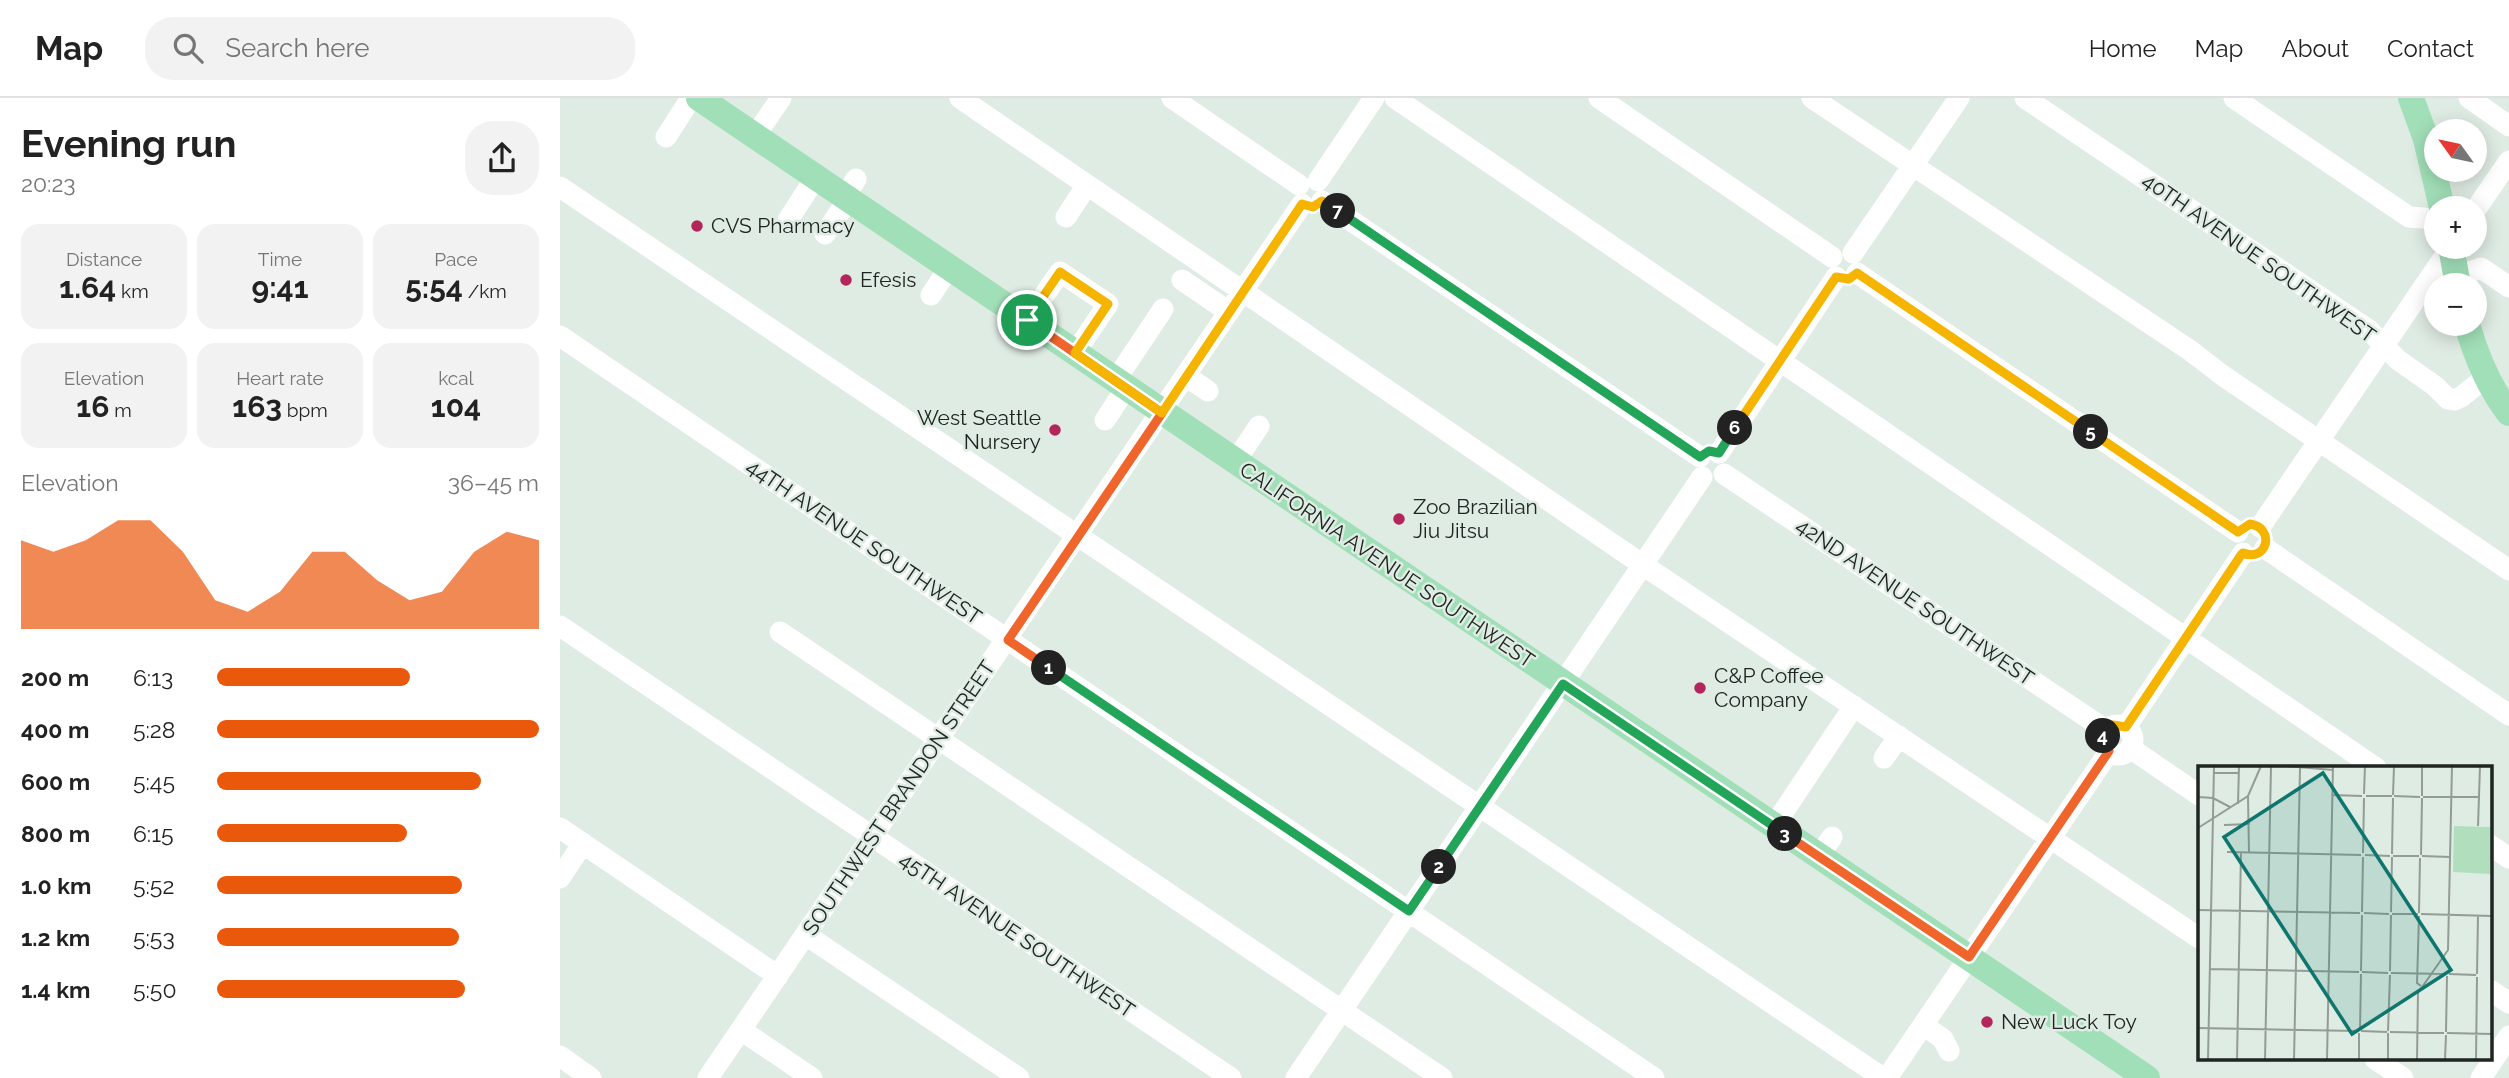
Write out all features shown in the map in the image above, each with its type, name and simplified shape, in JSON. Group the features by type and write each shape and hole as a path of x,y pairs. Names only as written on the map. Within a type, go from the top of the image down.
{"main road":[{"name":"CALIFORNIA AVENUE SOUTHWEST","path":"699,98 816,177 850,192 949,268 1774,826 1825,846 1969,957 2147,1078"},
{"path":"2411,98 2426,139 2439,196"},
{"path":"2471,336 2486,377 2509,413"}],"street":[{"path":"666,137 691,98"},
{"path":"755,136 781,98"},
{"path":"960,98 1243,291 1396,409 1643,565 1899,736 1956,779 2051,836 2142,904 2198,937"},
{"path":"1172,98 1707,462"},
{"name":"SOUTHWEST BRANDON STREET","path":"708,1078 1374,98"},
{"path":"1395,98 2373,766"},
{"path":"1599,98 2238,532"},
{"path":"1812,98 2192,351 2222,375 2509,570"},
{"path":"1296,1078 1643,565 1707,462 1782,361 1959,98"},
{"name":"40TH AVENUE SOUTHWEST","path":"2025,98 2369,330 2398,360 2435,386 2448,399 2461,397 2486,377"},
{"path":"2234,98 2409,217 2424,218"},
{"path":"2469,98 2509,127"},
{"path":"2485,196 2509,161"},
{"path":"788,220 816,177"},
{"path":"1066,217 1087,185"},
{"path":"560,187 1077,536 1263,648 1480,805 1885,1078 2051,836 2113,736 2185,639 2243,553"},
{"path":"825,234 850,192"},
{"path":"2260,527 2443,259"},
{"path":"931,295 949,268"},
{"path":"2472,273 2482,268 2509,287"},
{"path":"1027,320 1060,272 1108,304 1075,353"},
{"path":"1182,281 1229,312"},
{"path":"1105,420 1163,309"},
{"name":"44TH AVENUE SOUTHWEST","path":"560,336 1654,1078"},
{"path":"1186,376 1208,391"},
{"path":"1235,462 1259,426"},
{"name":"42ND AVENUE SOUTHWEST","path":"1707,462 1712,480 1724,474 2113,736"},
{"path":"2250,524 2260,527 2266,536 2265,548 2255,555 2243,553 2236,544 2238,532 2250,524"},
{"path":"2265,548 2509,715"},
{"name":"45TH AVENUE SOUTHWEST","path":"560,626 1231,1078"},
{"path":"780,632 1442,1078"},
{"path":"1774,826 1854,706"},
{"path":"1884,758 1899,736"},
{"path":"2113,736 2120,755 2130,748 2198,794"},
{"path":"560,828 778,976"},
{"path":"560,877 583,843"},
{"path":"2492,846 2509,858"},
{"path":"806,935 1019,1078"},
{"path":"2492,991 2509,1003"},
{"path":"1923,1026 1943,1039 1949,1051"},
{"path":"741,1030 812,1078"},
{"path":"2481,1078 2509,1036"},
{"path":"560,1056 592,1078"},
{"path":"2376,1060 2403,1078"}],"place":[{"name":"CVS Pharmacy","path":"697,226"},
{"name":"Efesis","path":"846,280"},
{"name":"West Seattle Nursery","path":"1055,430"},
{"name":"Zoo Brazilian Jiu Jitsu","path":"1399,519"},
{"name":"C&P Coffee Company","path":"1700,688"},
{"name":"New Luck Toy","path":"1987,1022"}],"route":[{"path":"1027,320 1060,272 1108,304 1075,353 1162,413 1302,204 1313,207 1322,201 1700,457 1709,451 1719,453 1836,277 1844,280 1857,273 2238,532 2244,526 2255,525 2264,531 2267,541 2260,553 2250,556 2243,553 2126,727 2118,724 2105,731 2104,746 2109,751 1969,957 1563,684 1409,911 1008,640 1162,413 1115,381 1027,320"}]}
